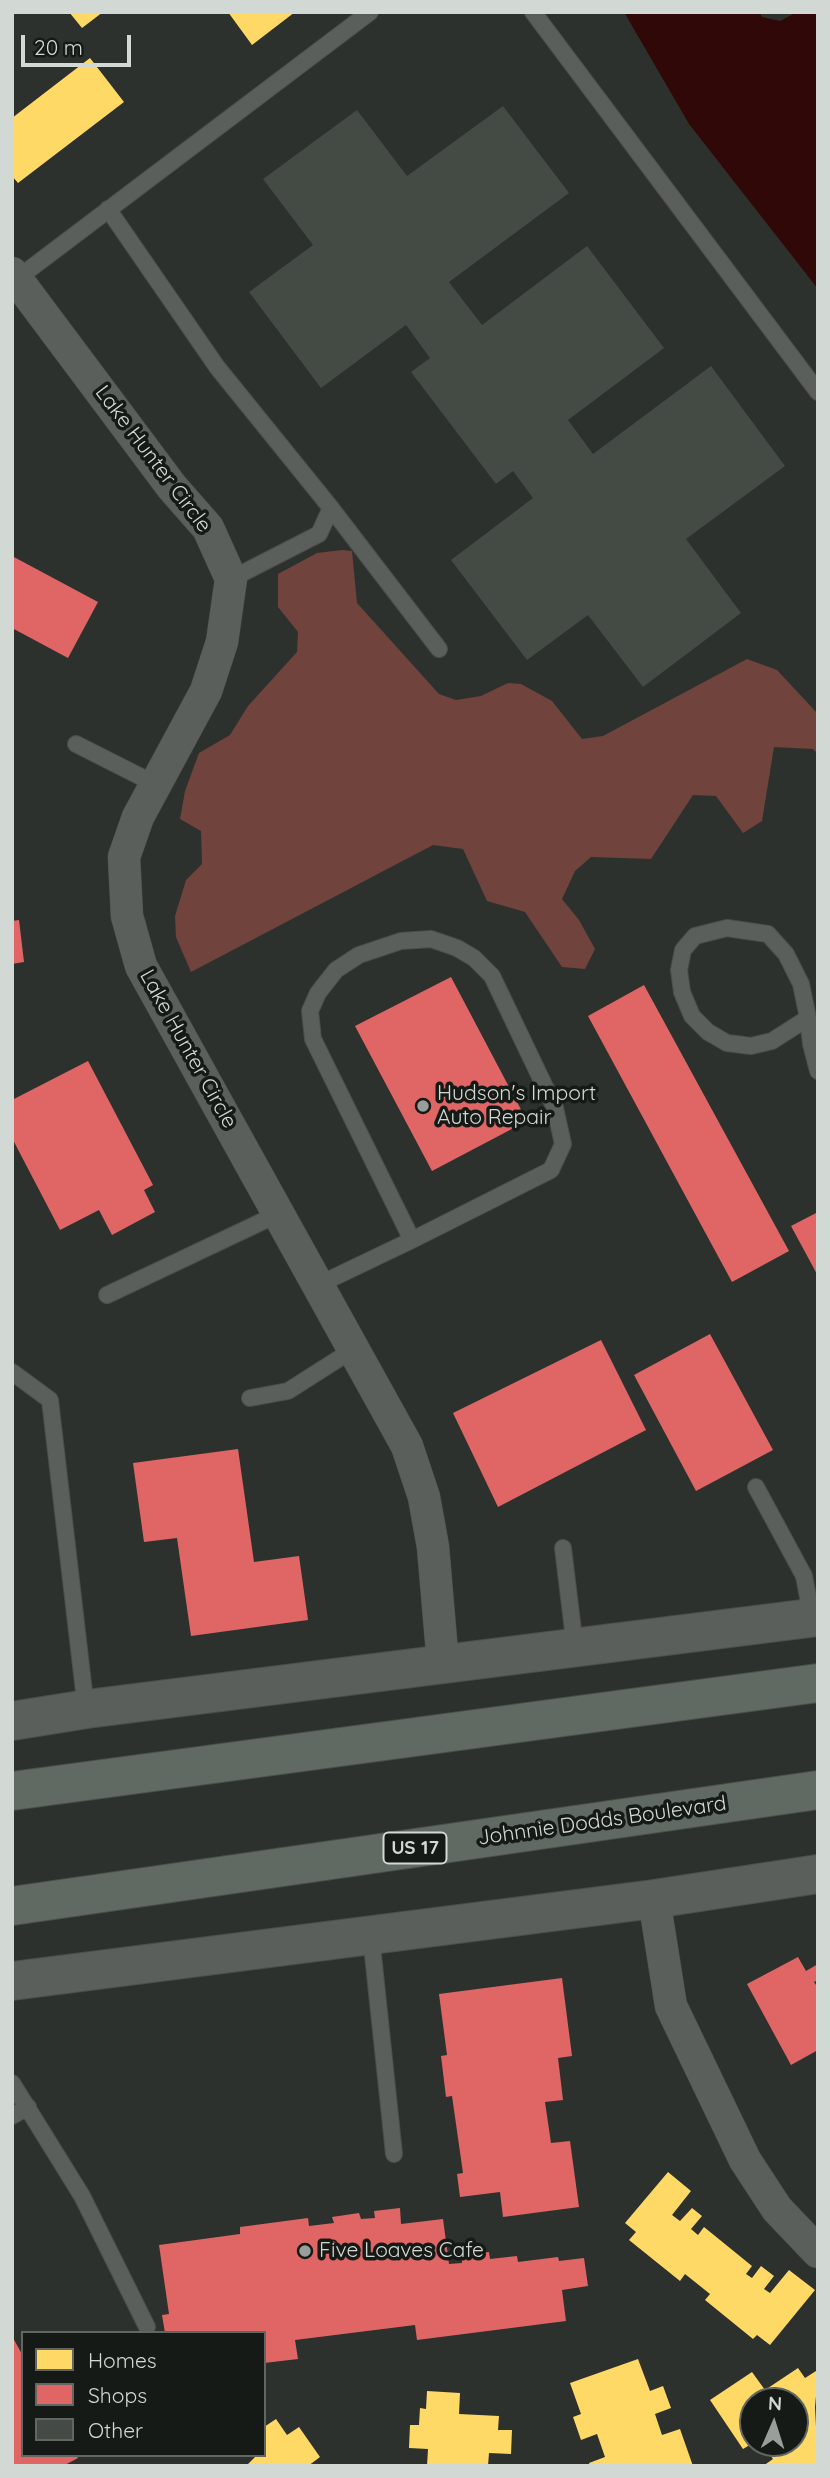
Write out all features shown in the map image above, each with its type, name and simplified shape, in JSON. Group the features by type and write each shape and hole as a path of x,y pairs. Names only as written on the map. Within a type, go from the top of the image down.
{"highway":[{"path":"12,1791 818,1683"},
{"path":"12,1802 96,1780"},
{"name":"Johnnie Dodds Boulevard","path":"12,1906 818,1790"}],"street":[{"name":"Lake Hunter Circle","path":"14,278 172,487 208,528 231,579 222,642 206,691 138,817 124,857 127,916 141,966 407,1447 424,1497 433,1547 443,1664"},
{"path":"12,1721 86,1709 815,1617"},
{"path":"12,1981 654,1899 818,1874"},
{"path":"654,1899 671,2007 745,2160 778,2209 818,2252"}],"lane":[{"path":"14,278 370,12"},
{"path":"533,12 818,392"},
{"path":"108,209 217,367 331,508 439,649"},
{"path":"231,579 319,534 331,508"},
{"path":"76,744 155,784"},
{"path":"808,1018 772,1041 751,1046 727,1043 708,1032 692,1016 682,992 678,970 683,950 695,936 727,928 768,934 786,954 801,984 808,1018 818,1071"},
{"path":"318,1285 412,1240 551,1170 563,1144 555,1108 492,976 474,958 431,939 401,941 359,955 336,970 318,993 310,1011 313,1039 412,1240"},
{"path":"107,1295 278,1214"},
{"path":"250,1398 288,1391 354,1349"},
{"path":"12,1372 50,1400 86,1709"},
{"path":"756,1487 804,1576 815,1617"},
{"path":"563,1548 575,1647"},
{"path":"371,1936 394,2154"},
{"path":"12,2083 82,2196 147,2327"},
{"path":"12,2116 28,2108"}],"shaded area":[{"path":"624,12 759,12 762,17 780,21 797,12 818,12 818,289 689,124"},
{"path":"352,551 357,603 439,694 456,700 481,696 508,683 521,684 552,701 582,739 603,736 747,659 777,670 818,714 818,754 813,749 774,747 762,821 743,833 716,796 693,795 651,859 591,857 575,871 562,899 579,920 595,949 585,969 562,967 525,912 487,901 463,849 433,845 191,972 176,937 175,916 186,880 202,864 201,831 180,819 185,791 199,753 230,735 248,706 297,652 298,632 278,607 278,574 317,553"}],"building: Homes":[{"path":"69,12 103,12 82,28"},
{"path":"228,12 295,12 252,45"},
{"path":"90,58 124,102 18,183 12,176 12,118"},
{"path":"668,2172 691,2191 672,2215 680,2221 692,2208 702,2216 691,2229 698,2235 704,2227 752,2266 746,2274 752,2278 761,2266 774,2276 764,2289 770,2293 789,2270 815,2290 770,2345 757,2335 753,2339 705,2300 710,2294 685,2274 680,2281 629,2240 636,2232 625,2223"},
{"path":"638,2359 650,2391 663,2386 671,2408 655,2414 662,2435 680,2429 693,2466 590,2466 589,2463 605,2457 597,2434 581,2440 573,2417 581,2414 570,2383"},
{"path":"798,2368 805,2378 816,2371 818,2374 815,2407 818,2466 763,2466 773,2459 772,2457 809,2457 809,2387 770,2387"},
{"path":"752,2372 763,2387 739,2387 739,2443 710,2400"},
{"path":"427,2391 460,2393 459,2414 499,2416 498,2430 512,2430 511,2454 489,2453 488,2466 427,2466 428,2449 409,2448 410,2425 419,2425 420,2408 426,2409"},
{"path":"276,2419 287,2435 299,2427 320,2457 308,2466 246,2466 255,2457 266,2457 266,2426"}],"building: Shops":[{"path":"12,556 98,602 68,658 12,628"},
{"path":"19,920 24,962 12,964 12,921"},
{"path":"451,977 527,1121 432,1171 355,1026"},
{"path":"644,985 789,1251 732,1282 588,1016"},
{"path":"88,1061 153,1185 144,1190 155,1212 112,1235 99,1210 60,1230 12,1138 12,1100"},
{"path":"818,1212 818,1276 791,1226"},
{"path":"710,1334 773,1450 696,1491 634,1375"},
{"path":"601,1340 646,1430 498,1507 453,1413"},
{"path":"238,1449 254,1562 299,1556 308,1620 191,1636 177,1538 144,1542 133,1463"},
{"path":"798,1957 806,1971 818,1964 818,1980 814,1982 818,1988 818,2050 791,2065 747,1984"},
{"path":"562,1978 572,2056 558,2058 563,2100 545,2102 551,2143 570,2141 579,2207 503,2217 500,2192 460,2197 457,2174 463,2173 452,2096 446,2097 441,2056 447,2055 439,1994"},
{"path":"400,2208 401,2224 443,2219 449,2264 462,2263 462,2256 489,2252 490,2259 517,2256 518,2262 558,2257 559,2261 584,2258 588,2286 562,2290 566,2321 417,2340 415,2325 295,2340 298,2359 266,2363 266,2331 165,2331 162,2315 169,2314 159,2245 240,2234 240,2227 308,2218 309,2226 334,2223 332,2217 359,2213 361,2219 375,2218 374,2211"},
{"path":"12,2336 21,2352 21,2457 78,2458 63,2466 12,2466"}],"building: Other":[{"path":"503,106 569,193 449,282 482,325 587,246 664,348 568,420 593,454 711,366 785,466 686,539 741,613 643,687 588,615 527,660 451,560 533,498 513,471 496,484 411,372 430,358 406,325 321,388 249,292 313,245 263,179 357,110 407,176"}],"place":[{"name":"Hudson's Import Auto Repair","path":"423,1106"},
{"name":"Five Loaves Cafe","path":"305,2251"}]}
